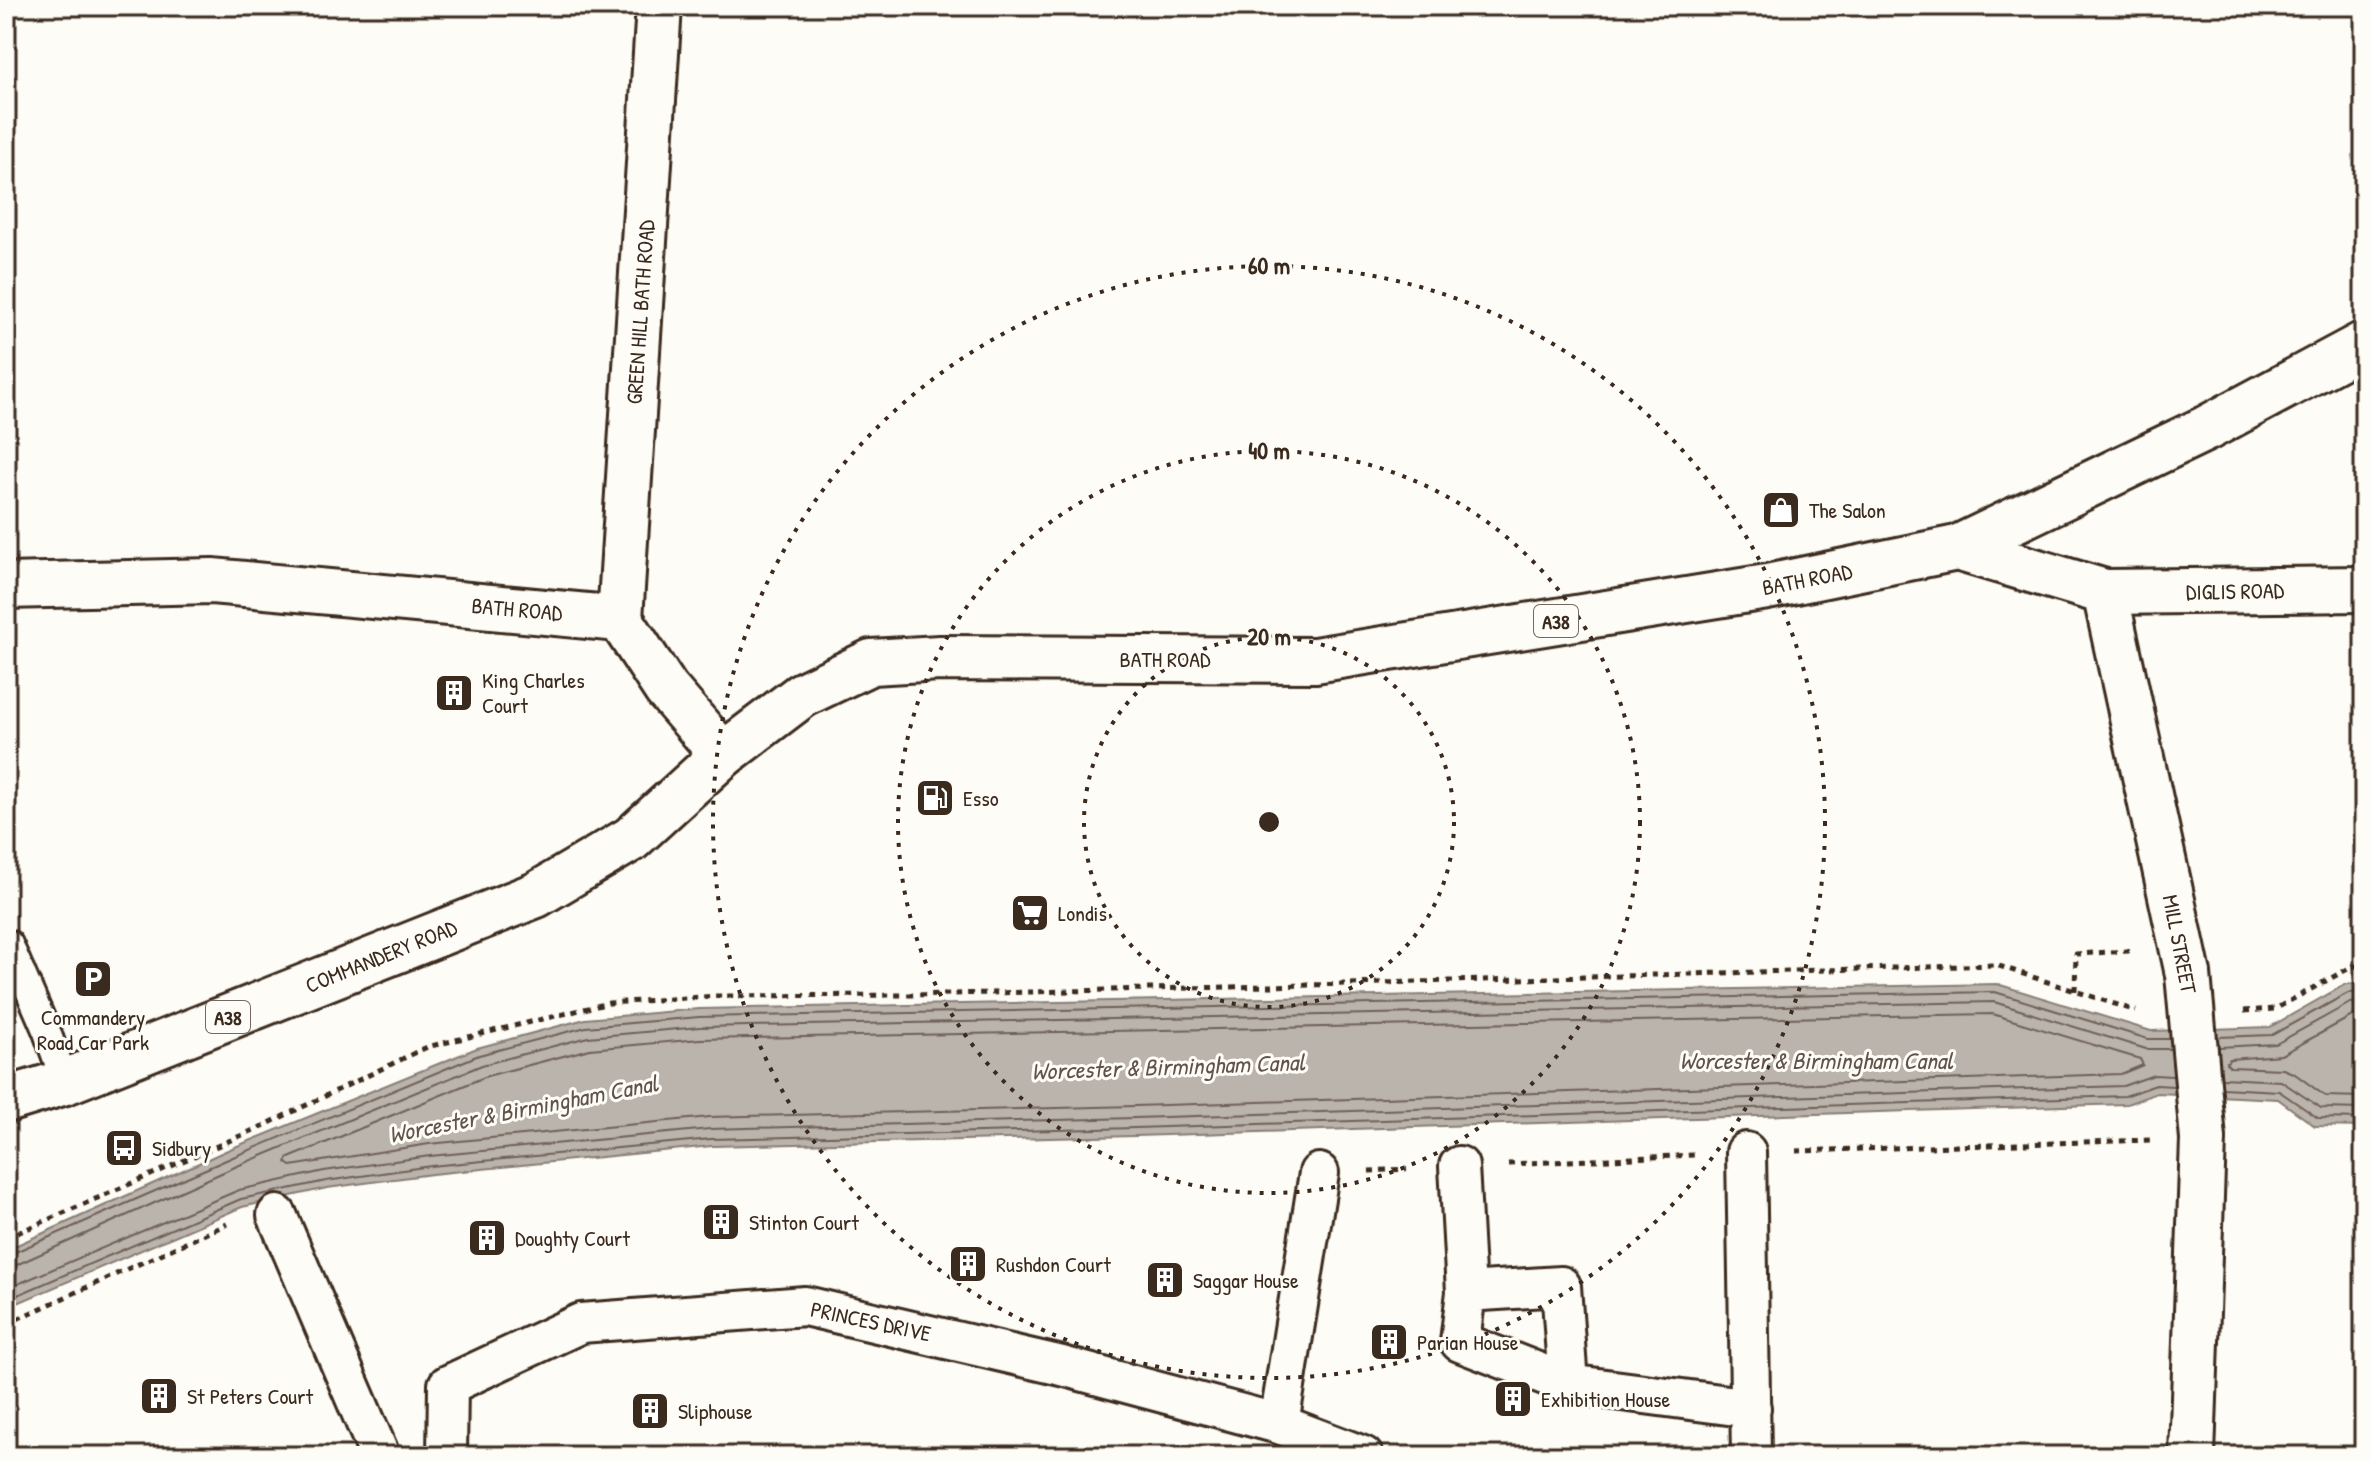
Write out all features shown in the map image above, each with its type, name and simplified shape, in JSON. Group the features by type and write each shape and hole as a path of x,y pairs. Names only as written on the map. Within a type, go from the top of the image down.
{"street":[{"name":"GREEN HILL BATH ROAD","path":"620,619 659,6"},
{"name":"BATH ROAD","path":"723,755 802,695 871,662 940,658 1315,660 1767,587 1957,548 2207,428 2364,344"},
{"path":"1957,548 2105,592"},
{"name":"BATH ROAD","path":"6,586 212,581 620,619"},
{"name":"DIGLIS ROAD","path":"2105,592 2364,589"},
{"name":"MILL STREET","path":"2105,592 2185,960 2203,1139 2192,1456"},
{"path":"620,619 666,689 723,755"},
{"name":"COMMANDERY ROAD","path":"6,1100 65,1082 536,895 631,839 723,755"},
{"path":"1746,1152 1751,1456"},
{"path":"1459,1166 1466,1292 1460,1342 1568,1384 1751,1408"},
{"path":"1279,1424 1319,1173"},
{"path":"277,1215 380,1456"},
{"path":"1466,1292 1561,1286 1568,1384"},
{"name":"PRINCES DRIVE","path":"447,1456 448,1385 581,1323 805,1306 1048,1363 1279,1424 1363,1456"}],"lane":[{"path":"9,944 65,1082"}],"path":[{"path":"2075,991 2076,954 2185,960"},
{"path":"6,1238 263,1126 427,1047 609,1003 717,996 911,995 1996,965 2142,1013"},
{"path":"2230,1012 2275,1009 2353,966 2364,966"},
{"path":"6,1324 229,1223 277,1215"}],"water":[{"name":"Worcester & Birmingham Canal","path":"1997,984 2151,1031 2270,1027 2346,984 2364,984 2364,1127 2315,1126 2278,1099 2157,1093 2127,1104 1136,1136 712,1146 432,1174 327,1188 242,1207 6,1308 6,1250 230,1149 477,1048 585,1019 699,1009"}],"place":[{"name":"The Salon","path":"1781,510"},
{"name":"King Charles Court","path":"454,693"},
{"name":"Esso","path":"935,798"},
{"name":"Londis","path":"1030,913"},
{"name":"Commandery Road Car Park","path":"93,979"},
{"name":"Sidbury","path":"124,1148"},
{"name":"Stinton Court","path":"721,1222"},
{"name":"Doughty Court","path":"487,1238"},
{"name":"Rushdon Court","path":"968,1264"},
{"name":"Saggar House","path":"1165,1280"},
{"name":"Parian House","path":"1389,1342"},
{"name":"St Peters Court","path":"159,1396"},
{"name":"Exhibition House","path":"1513,1399"},
{"name":"Sliphouse","path":"650,1411"}]}
